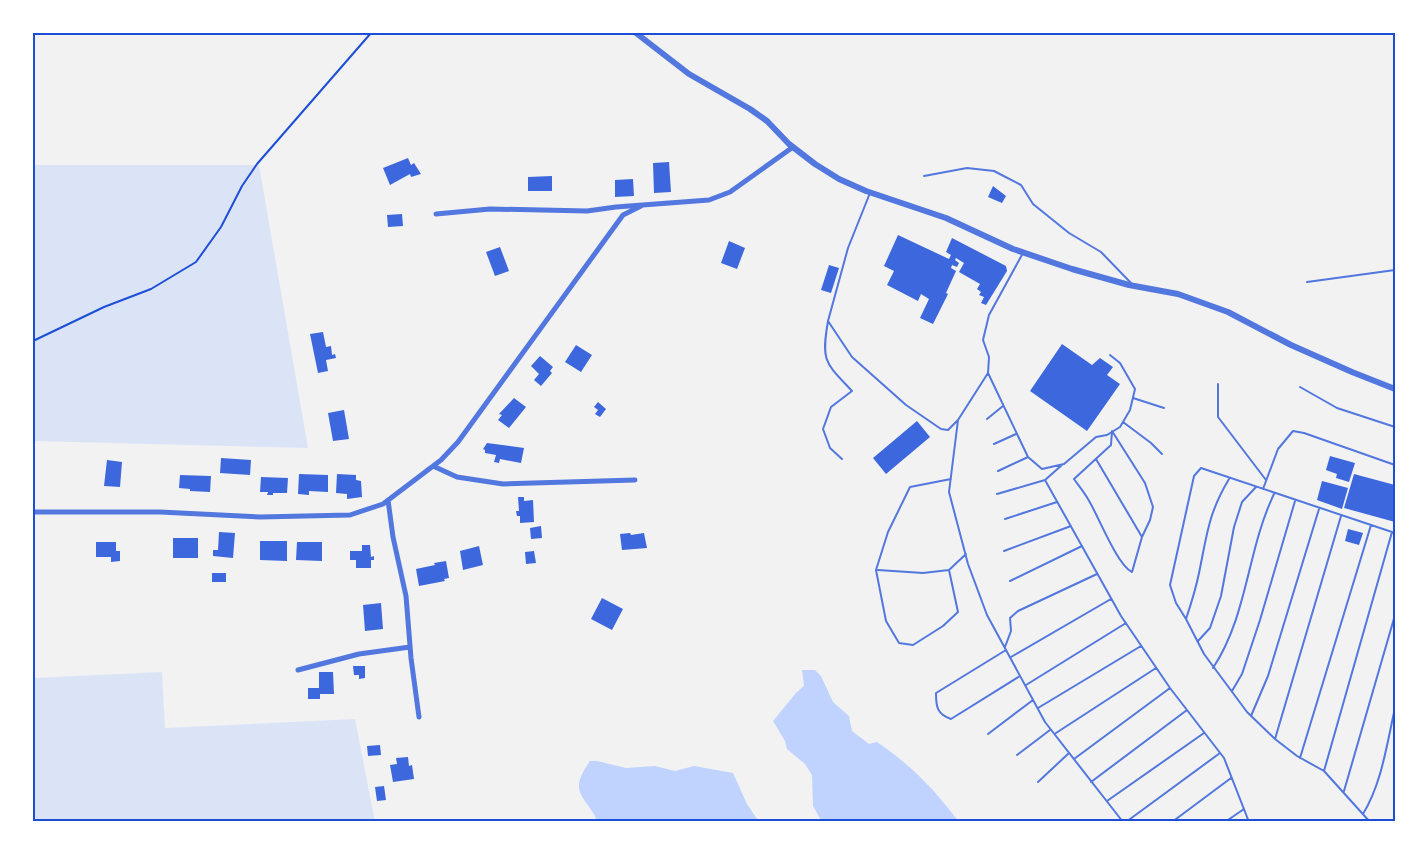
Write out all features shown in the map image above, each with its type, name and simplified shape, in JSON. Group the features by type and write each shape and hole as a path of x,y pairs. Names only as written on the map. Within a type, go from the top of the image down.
{"street":[{"path":"636,33 689,74 767,121 793,147 839,179 870,193 946,218 1023,252 1072,269 1134,286 1178,294 1228,312 1315,356 1383,386 1395,389"},
{"path":"436,214 490,209 587,211 709,200 728,193 793,147"},
{"path":"33,512 160,512 260,517 318,517 350,515 383,504 433,466 458,442 623,214 641,206"},
{"path":"433,466 457,477 503,484 635,480"},
{"path":"388,500 393,537 406,596 419,717"},
{"path":"298,670 359,654 410,647"}],"lane":[{"path":"924,176 967,168 994,171 1021,185 1033,204 1069,232 1101,252 1134,286"},
{"path":"842,459 830,448 823,429 831,407 852,391 828,366 824,345 828,321 848,248 870,193"},
{"path":"1023,252 989,315 983,340 989,357 988,373 1028,457 1042,469 1064,464"},
{"path":"1307,282 1395,270"},
{"path":"828,321 852,357 906,405 941,429 948,430 958,420 988,373"},
{"path":"997,494 1045,480 1096,437 1120,427 1130,410 1135,389 1120,363 1110,354"},
{"path":"1218,384 1218,417 1266,480"},
{"path":"1300,387 1337,408 1395,427"},
{"path":"1133,398 1164,408"},
{"path":"987,419 1003,405"},
{"path":"958,420 949,492 966,554 987,615 1051,729 1091,782 1125,822 1220,753"},
{"path":"1123,422 1162,454"},
{"path":"1263,489 1278,449 1293,430 1395,465"},
{"path":"1112,431 1145,483 1153,507 1132,572 1128,570 1119,556 1088,498 1074,479 1111,445 1112,431"},
{"path":"994,444 1017,434"},
{"path":"998,471 1028,457"},
{"path":"1096,459 1142,537"},
{"path":"1324,771 1394,533 1201,468 1194,476 1170,585 1176,603 1214,668 1251,716 1275,739 1300,758 1324,771 1370,822"},
{"path":"1186,619 1199,574 1205,536 1215,501 1230,478"},
{"path":"950,570 958,612 943,626 913,645 899,643 886,621 876,570 888,532 910,487 951,479"},
{"path":"1045,480 1126,623 1170,688 1220,753 1249,822"},
{"path":"1197,641 1210,628 1221,596 1234,527 1242,502 1256,487"},
{"path":"1214,668 1226,649 1240,609 1263,517 1275,494"},
{"path":"1231,692 1242,674 1253,642 1295,501"},
{"path":"1005,519 1057,502"},
{"path":"1251,716 1269,676 1319,508"},
{"path":"1275,739 1341,516"},
{"path":"1300,758 1371,525"},
{"path":"1004,551 1071,526"},
{"path":"1010,580 1082,546"},
{"path":"876,570 923,573 950,570 966,554"},
{"path":"1021,676 951,719 942,716 936,707 936,693 1006,649 1011,631 1010,618 1018,611 1097,574"},
{"path":"1011,657 1111,598"},
{"path":"1343,793 1395,615"},
{"path":"1026,686 1126,623"},
{"path":"1038,708 1141,645"},
{"path":"1055,734 1156,668"},
{"path":"1074,759 1170,688"},
{"path":"988,734 1033,700"},
{"path":"1363,814 1377,784 1395,708"},
{"path":"1091,782 1187,710"},
{"path":"1017,755 1051,729"},
{"path":"1107,801 1204,733"},
{"path":"1038,782 1069,753"},
{"path":"1172,822 1231,778"},
{"path":"1225,822 1244,809"}],"path":[{"path":"33,341 104,307 151,289 196,262 221,227 242,186 257,164 371,33"}],"shaded area":[{"path":"33,165 259,165 308,448 33,441"},
{"path":"162,672 165,728 355,719 375,822 33,822 33,678"}],"water":[{"path":"802,670 815,670 821,676 833,702 849,716 852,731 869,744 877,742 912,769 959,822 822,822 813,806 812,775 805,764 787,749 773,721 804,686"},
{"path":"590,761 626,768 655,766 675,771 694,766 733,773 747,804 759,822 598,822 579,787 583,772"}],"building":[{"path":"408,158 411,165 414,163 421,174 411,177 410,174 390,185 383,168"},
{"path":"669,162 671,192 654,193 653,163"},
{"path":"552,176 552,191 528,191 528,177"},
{"path":"633,179 634,196 615,197 615,180"},
{"path":"993,186 1006,196 1002,203 988,197"},
{"path":"402,214 403,226 388,227 387,215"},
{"path":"898,235 949,259 951,255 946,252 952,238 1006,266 1007,271 986,305 981,303 984,297 979,295 981,292 977,289 980,284 959,272 964,263 956,258 955,260 959,263 957,267 952,265 951,268 956,271 946,293 948,294 933,324 920,318 929,299 921,294 918,301 887,285 894,271 884,266"},
{"path":"729,241 745,248 737,269 721,263"},
{"path":"500,247 509,271 495,276 486,252"},
{"path":"829,265 839,268 831,293 821,290"},
{"path":"323,332 326,347 331,346 332,355 335,354 336,358 326,360 328,371 318,373 310,334"},
{"path":"1062,344 1092,365 1100,358 1113,367 1107,375 1120,384 1087,431 1030,391"},
{"path":"576,345 592,355 581,372 565,362"},
{"path":"540,356 553,367 550,371 552,373 541,386 534,380 539,374 531,366"},
{"path":"514,398 526,407 509,428 498,420 502,415 499,414"},
{"path":"598,402 606,409 600,417 595,414 598,410 594,407"},
{"path":"344,410 349,439 333,441 328,413"},
{"path":"917,421 930,437 886,474 873,458"},
{"path":"487,443 524,448 521,463 500,459 499,463 494,462 496,455 485,453 483,449"},
{"path":"1330,456 1355,463 1349,482 1336,478 1337,474 1326,470"},
{"path":"221,458 251,460 250,475 220,473"},
{"path":"107,460 122,462 120,487 104,486"},
{"path":"299,474 328,475 328,492 309,491 309,495 298,494"},
{"path":"337,474 356,475 356,480 361,481 362,497 347,499 347,494 336,493"},
{"path":"1354,474 1395,485 1395,522 1344,508"},
{"path":"180,475 211,476 210,492 179,488"},
{"path":"261,477 288,478 287,493 267,495 268,492 260,492"},
{"path":"1322,481 1348,488 1342,509 1317,500"},
{"path":"518,497 524,497 524,501 533,500 534,522 520,523 520,516 517,516 516,511 519,511"},
{"path":"541,526 542,538 531,539 530,528"},
{"path":"1348,529 1363,533 1359,545 1345,541"},
{"path":"219,532 235,533 233,558 213,556 213,550 218,550"},
{"path":"630,533 631,535 644,533 647,548 622,550 620,534"},
{"path":"173,538 198,538 198,558 173,558"},
{"path":"260,541 287,541 287,561 260,560"},
{"path":"96,542 116,542 116,551 120,551 120,561 111,562 111,557 96,557"},
{"path":"297,542 322,542 322,561 296,560"},
{"path":"362,545 370,545 371,557 374,556 374,560 371,560 371,568 356,568 356,560 350,560 350,551 362,551"},
{"path":"479,546 483,565 463,570 460,551"},
{"path":"534,551 536,563 526,564 525,552"},
{"path":"446,561 449,578 444,579 445,581 419,586 416,569"},
{"path":"212,573 226,573 226,582 212,582"},
{"path":"602,598 623,609 612,630 591,619"},
{"path":"381,603 383,629 365,631 363,605"},
{"path":"353,666 365,666 365,678 359,679 359,675 354,675"},
{"path":"319,672 333,672 334,694 320,694 320,699 308,699 308,688 319,688"},
{"path":"380,745 381,755 368,756 367,746"},
{"path":"408,757 414,779 393,782 390,765 397,764 396,758"},
{"path":"384,786 386,800 377,801 375,787"}]}
